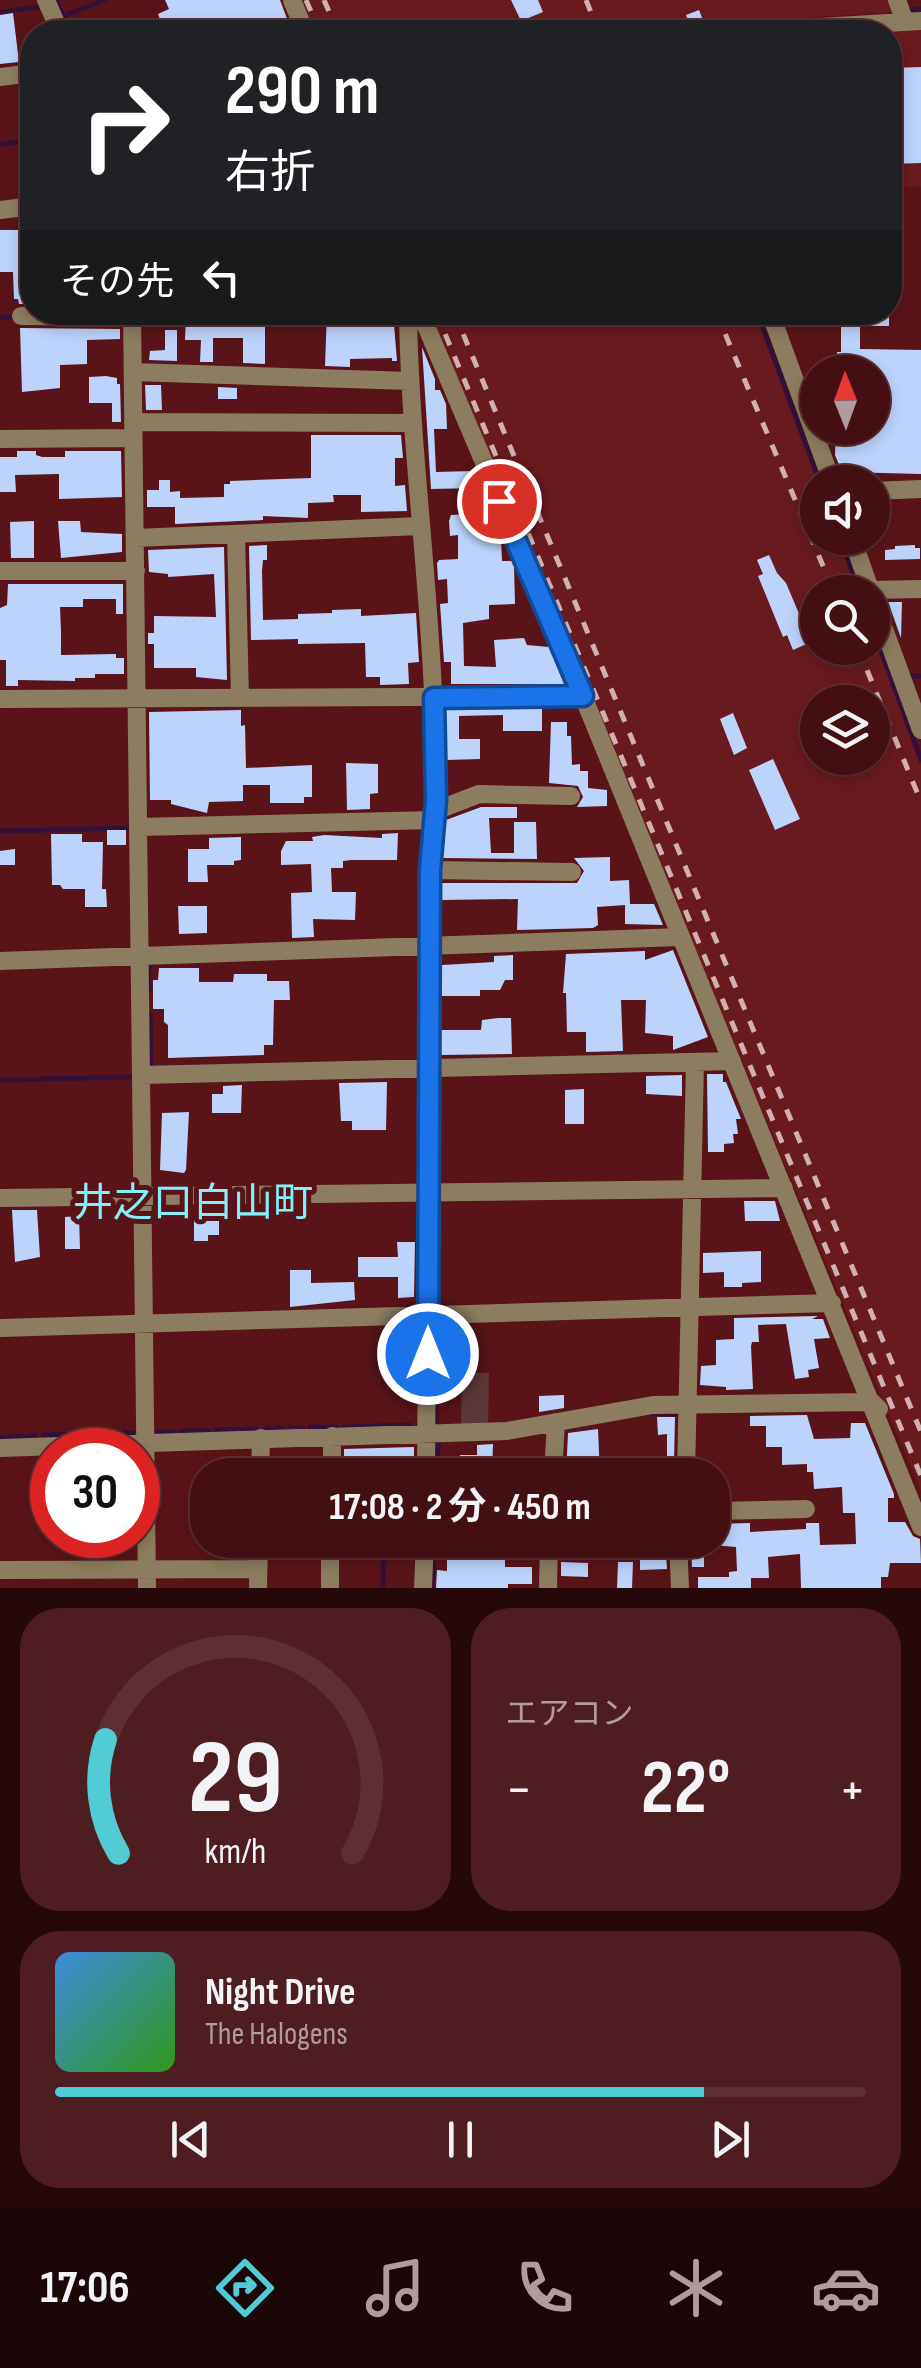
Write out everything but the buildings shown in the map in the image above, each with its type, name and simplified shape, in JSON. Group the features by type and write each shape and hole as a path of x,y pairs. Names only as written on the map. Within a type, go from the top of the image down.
{"street":[{"path":"896,0 913,21"},
{"path":"132,325 146,1428"},
{"path":"414,325 412,423 434,698 426,1458"},
{"path":"418,325 583,696 921,1528"},
{"path":"775,325 826,465"},
{"path":"133,372 410,381"},
{"path":"0,439 134,430 412,423"},
{"path":"890,490 921,488"},
{"path":"135,538 420,526"},
{"path":"236,534 240,698"},
{"path":"0,571 136,571"},
{"path":"890,591 921,589"},
{"path":"890,634 913,684 921,730"},
{"path":"0,699 583,696"},
{"path":"139,827 435,816 479,794 571,796"},
{"path":"430,870 572,872"},
{"path":"0,961 680,937"},
{"path":"141,1075 732,1061"},
{"path":"687,1458 695,1062"},
{"path":"0,1198 784,1188"},
{"path":"0,1328 832,1304"},
{"path":"160,1442 507,1431 654,1405 872,1402 885,1415 921,1504"},
{"path":"554,1458 556,1422"},
{"path":"332,1436 332,1458"},
{"path":"260,1458 261,1438"},
{"path":"0,1448 30,1447"},
{"path":"730,1511 806,1509"},
{"path":"330,1558 330,1588"},
{"path":"423,1588 424,1558"},
{"path":"548,1588 549,1558"},
{"path":"679,1558 680,1588"},
{"path":"0,1570 147,1579 258,1578"}],"shaded area":[{"path":"299,0 892,0 896,12 770,20 308,20"},
{"path":"921,29 921,187 902,186 902,30"},
{"path":"435,325 759,325 800,434 800,445 804,445 812,465 800,465 800,555 844,555 852,575 800,575 800,665 885,665 921,766 921,1491"},
{"path":"462,1373 489,1373 488,1425 461,1426"}],"waterway":[{"path":"56,0 63,16 105,0"},
{"path":"0,12 40,7"},
{"path":"904,10 921,9"},
{"path":"0,144 20,142"},
{"path":"0,317 17,317"},
{"path":"762,325 814,465"},
{"path":"846,555 854,575"},
{"path":"886,665 921,760"},
{"path":"911,676 921,676"},
{"path":"0,831 131,828"},
{"path":"149,991 148,966 153,964"},
{"path":"150,1013 151,1066"},
{"path":"0,1080 133,1077"},
{"path":"436,1273 436,1306"},
{"path":"436,1325 436,1424"},
{"path":"649,1414 681,1413"},
{"path":"344,1427 410,1425"},
{"path":"310,1427 337,1427"},
{"path":"264,1429 282,1428"},
{"path":"289,1428 303,1428"},
{"path":"216,1430 257,1429"},
{"path":"182,1431 209,1431"},
{"path":"160,1432 175,1432"},
{"path":"0,1437 30,1436"},
{"path":"437,1458 439,1441"},
{"path":"383,1588 384,1558"},
{"path":"432,1585 434,1558"}],"railway":[{"path":"306,0 315,20"},
{"path":"324,0 333,20"},
{"path":"586,0 594,20"},
{"path":"441,325 921,1476"},
{"path":"459,325 921,1432"},
{"path":"721,325 827,575"},
{"path":"865,665 921,802"}],"district":[{"name":"井之口白山町","path":"193,1202"}],"route":[{"path":"428,1354 434,698 583,696 499,501"}]}
